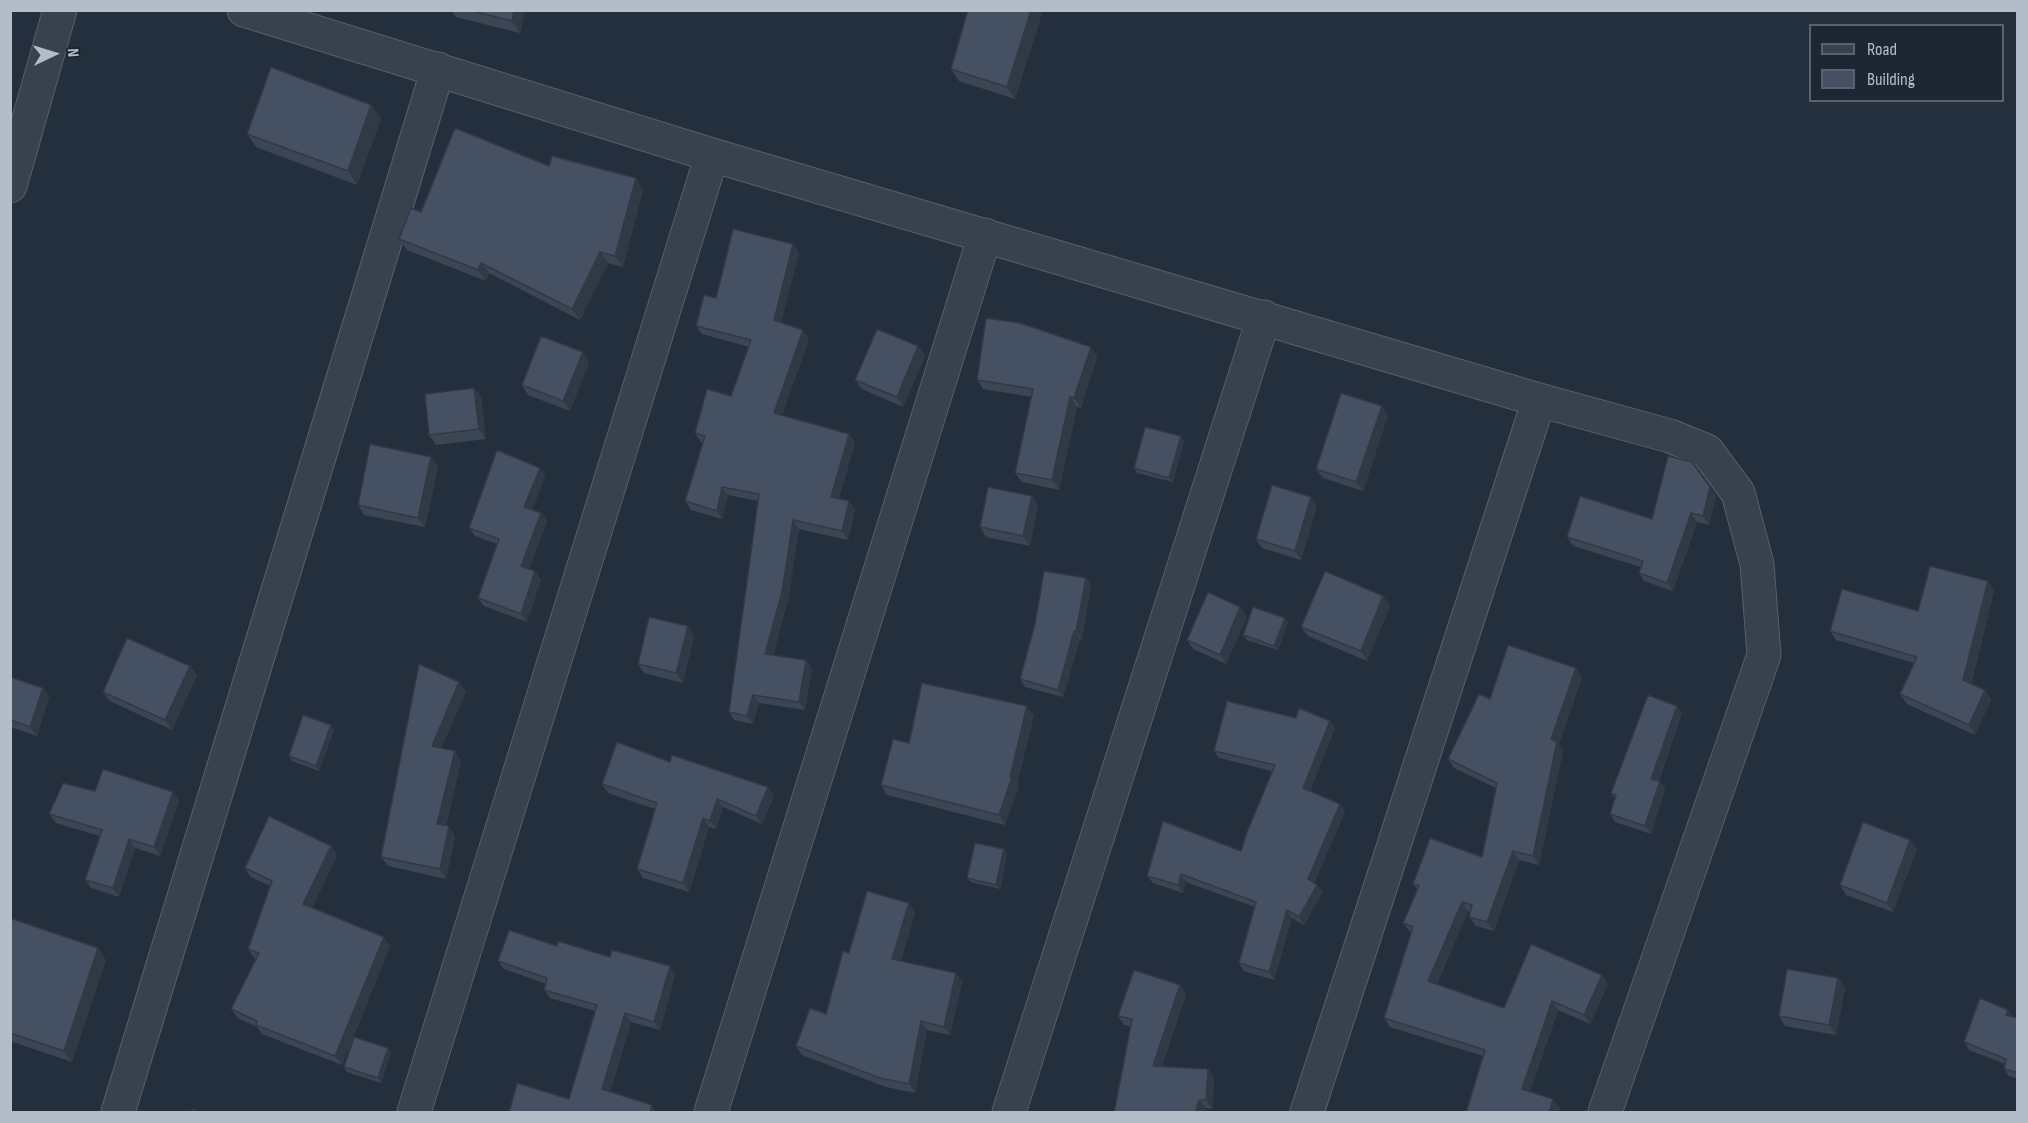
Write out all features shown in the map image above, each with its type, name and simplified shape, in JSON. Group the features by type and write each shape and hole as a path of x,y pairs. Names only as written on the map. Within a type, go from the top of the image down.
{"street":[{"path":"10,186 60,10"},
{"path":"244,10 712,154 1539,400 1670,436 1707,451 1738,493 1757,564 1764,655 1605,1113"},
{"path":"118,1113 438,69"},
{"path":"414,1113 712,154"},
{"path":"711,1113 985,235"},
{"path":"1009,1113 1264,318"},
{"path":"1307,1113 1539,400"}],"building":[{"path":"468,10 514,10 512,21"},
{"path":"968,10 1031,10 1007,87 951,69"},
{"path":"271,67 371,105 348,171 247,134"},
{"path":"455,128 549,166 552,156 636,178 615,256 600,252 572,309 481,263 478,270 399,239 411,208 421,212"},
{"path":"733,229 793,244 774,320 803,330 774,413 849,434 831,497 849,501 842,531 793,520 782,592 765,654 806,660 799,702 753,695 747,716 729,712 759,494 722,487 717,511 685,501 705,436 695,433 707,389 731,396 751,340 696,326 704,295 716,298"},
{"path":"986,318 1020,323 1091,347 1074,398 1070,397 1052,480 1015,473 1033,389 977,380"},
{"path":"877,329 918,346 897,397 855,380"},
{"path":"541,336 583,352 563,401 522,385"},
{"path":"474,388 479,429 429,435 425,394"},
{"path":"1341,393 1382,406 1356,482 1316,469"},
{"path":"1145,427 1181,436 1169,478 1134,468"},
{"path":"370,444 431,457 418,518 358,505"},
{"path":"497,450 540,468 524,507 541,513 521,566 535,571 521,614 478,598 499,539 469,528"},
{"path":"1668,456 1692,462 1710,487 1703,516 1691,513 1667,583 1639,573 1643,561 1567,537 1580,496 1652,519"},
{"path":"1272,485 1311,497 1295,551 1256,539"},
{"path":"988,487 1032,496 1023,536 980,527"},
{"path":"1930,566 1988,581 1963,680 1985,690 1969,725 1900,694 1917,657 1830,631 1842,589 1918,611"},
{"path":"1044,571 1086,578 1076,632 1074,631 1058,690 1020,679 1035,624"},
{"path":"1325,571 1383,596 1361,651 1301,627"},
{"path":"1208,592 1240,607 1220,655 1187,640"},
{"path":"1253,607 1285,618 1274,646 1243,635"},
{"path":"649,617 688,626 676,673 638,664"},
{"path":"127,638 190,666 165,720 103,692"},
{"path":"1508,645 1576,668 1551,739 1557,742 1533,856 1513,851 1487,922 1469,917 1472,905 1462,902 1428,981 1504,1008 1531,944 1602,975 1584,1015 1552,1001 1522,1089 1553,1099 1549,1113 1466,1113 1485,1050 1384,1018 1413,927 1403,923 1419,886 1413,884 1430,838 1482,857 1497,783 1448,759 1479,694 1490,699"},
{"path":"419,664 459,682 432,746 455,751 437,824 449,826 440,869 381,857"},
{"path":"10,677 43,688 30,727 10,720"},
{"path":"922,683 1027,706 1010,777 1012,777 999,815 881,785 893,739 909,743"},
{"path":"1648,695 1677,706 1651,779 1660,781 1645,826 1610,814 1616,795 1611,793"},
{"path":"1227,701 1296,718 1299,708 1330,721 1303,788 1340,804 1308,879 1317,885 1299,917 1287,910 1269,972 1239,963 1256,902 1181,874 1178,885 1147,876 1163,821 1241,851 1275,765 1214,751"},
{"path":"303,715 331,725 316,766 289,756"},
{"path":"617,742 670,762 672,755 768,787 756,816 717,799 710,821 703,818 683,883 637,869 657,803 602,784"},
{"path":"103,769 173,792 154,847 129,839 113,888 85,880 102,830 49,814 63,783 95,791"},
{"path":"269,816 331,846 303,904 384,937 335,1056 256,1025 257,1021 231,1009 259,953 248,949 272,881 245,868"},
{"path":"1863,822 1910,840 1887,903 1840,885"},
{"path":"975,843 1004,849 996,885 967,878"},
{"path":"867,891 909,903 892,959 956,973 944,1027 921,1021 909,1084 880,1078 796,1046 810,1008 826,1014 843,951 849,953"},
{"path":"10,918 98,948 64,1051 10,1033"},
{"path":"509,930 557,946 558,941 610,957 612,950 670,966 654,1022 625,1013 602,1089 652,1105 650,1113 509,1113 517,1083 569,1099 597,1005 544,990 547,978 498,961"},
{"path":"1787,969 1838,978 1829,1025 1779,1016"},
{"path":"1134,970 1180,985 1153,1066 1208,1069 1206,1100 1199,1100 1195,1113 1114,1113 1132,1019 1118,1016"},
{"path":"1980,998 2008,1010 2006,1015 2018,1018 2018,1073 2004,1069 2006,1059 1964,1042"},
{"path":"354,1037 388,1048 378,1078 344,1067"}]}
